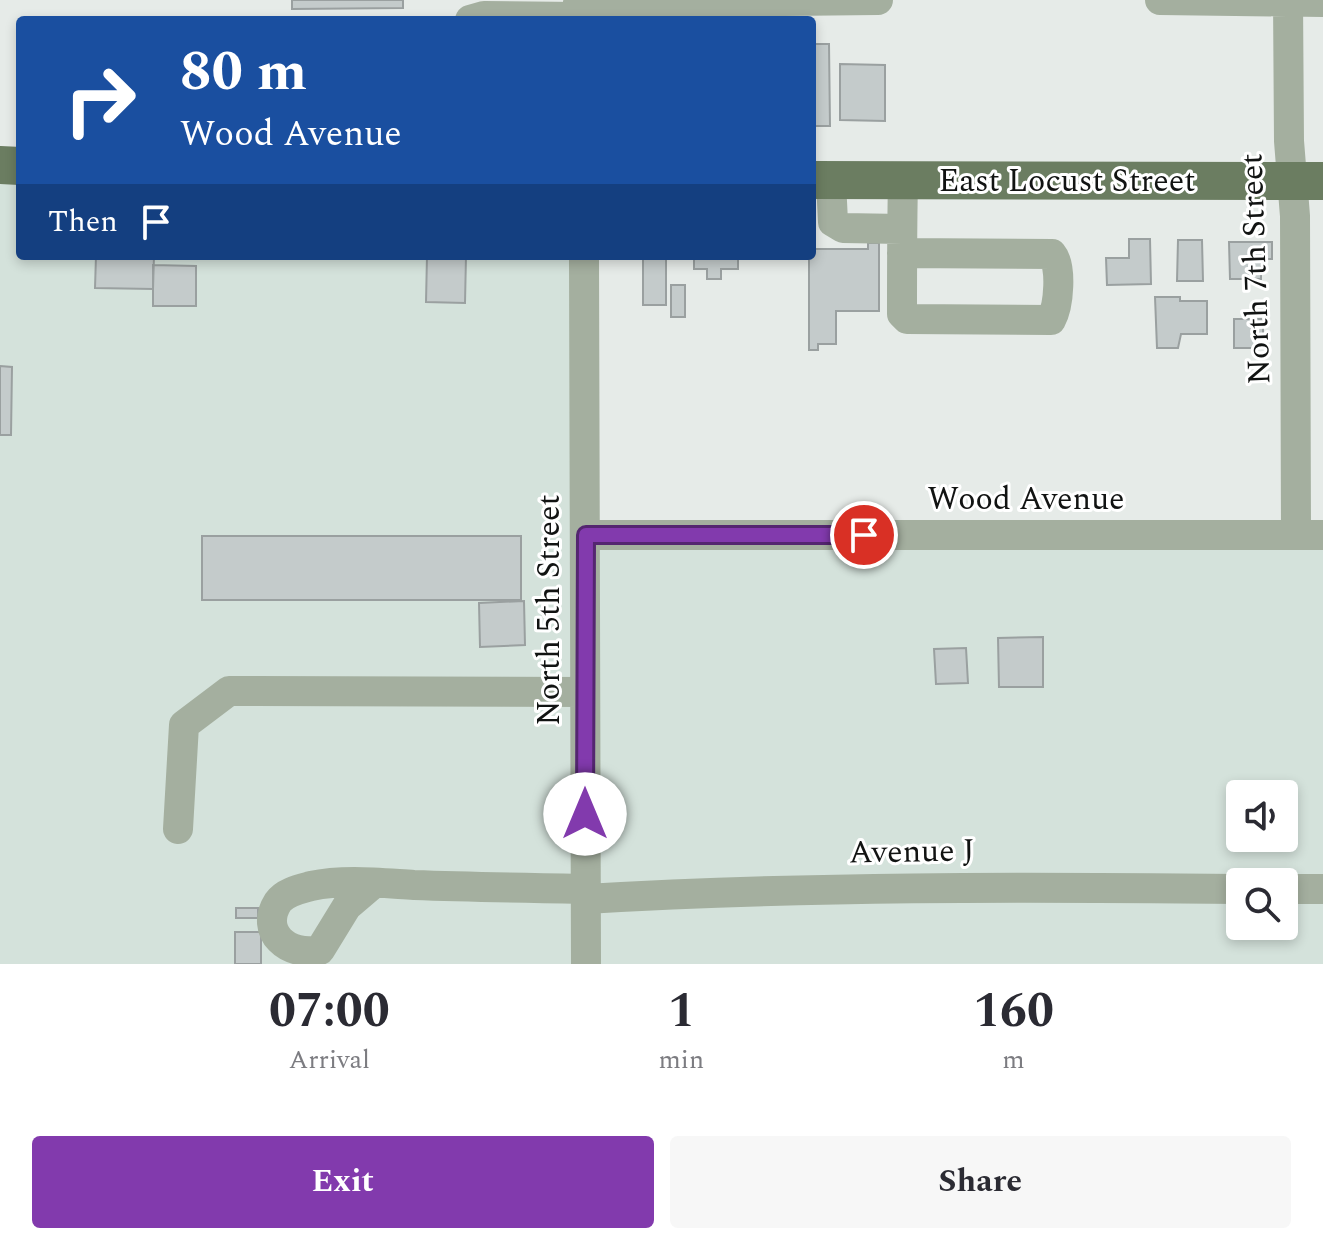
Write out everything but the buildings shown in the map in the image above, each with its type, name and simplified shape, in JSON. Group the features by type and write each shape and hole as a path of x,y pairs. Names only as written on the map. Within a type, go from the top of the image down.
{"main road":[{"name":"East Locust Street","path":"821,180 1307,181"}],"street":[{"path":"484,16 878,0"},
{"path":"1160,0 1323,2"},
{"name":"North 7th Street","path":"1288,1 1307,181 1295,216 1310,535"},
{"path":"821,180 833,222 843,228 902,241 1052,254 1057,260 1058,294 1051,320 907,319 902,314 902,241 903,181"},
{"name":"North 5th Street","path":"584,260 586,964"},
{"name":"Wood Avenue","path":"586,535 1310,535"},
{"path":"178,829 184,725 229,691 585,692"},
{"name":"Avenue J","path":"374,883 586,894 957,887 1226,889"},
{"path":"1298,889 1323,889"}],"shaded area":[{"path":"0,165 16,166 16,260 582,260 586,534 1323,535 1323,964 0,964"}],"route":[{"path":"585,814 586,535 864,535"}]}
